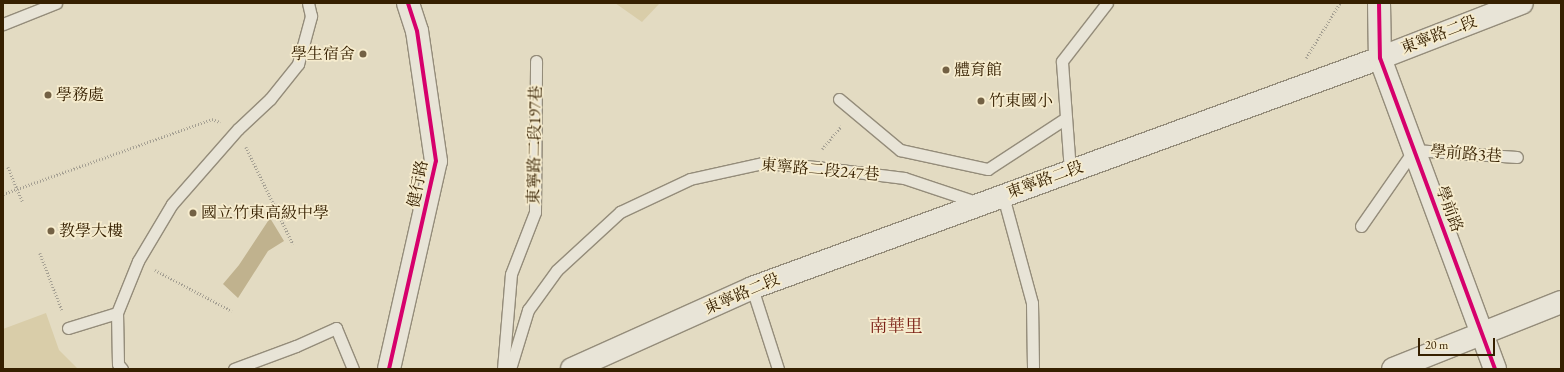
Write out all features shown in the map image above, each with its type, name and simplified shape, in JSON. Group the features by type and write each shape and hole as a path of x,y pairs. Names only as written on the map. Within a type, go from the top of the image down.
{"main road":[{"name":"健行路","path":"389,369 436,161 417,31 408,3"},
{"name":"學前路","path":"1379,3 1380,58 1495,369"},
{"name":"東寧路二段","path":"572,369 752,288 1380,58 1522,3"},
{"path":"1393,369 1561,302"}],"lane":[{"path":"3,24 56,3"},
{"path":"122,369 118,364 117,313 138,261 172,204 238,129 270,99 298,64 311,16 308,3"},
{"path":"1070,171 1062,61 1107,3"},
{"name":"東寧路二段197巷","path":"503,369 510,274 535,212 536,61"},
{"path":"838,99 900,150 988,169 1066,118"},
{"path":"1361,226 1414,150"},
{"name":"學前路3巷","path":"1414,150 1517,157"},
{"name":"東寧路二段247巷","path":"510,369 528,310 557,270 620,212 690,179 763,163 816,167 904,178 982,203"},
{"path":"1003,196 1032,303 1033,369"},
{"path":"752,288 778,369"},
{"path":"68,328 117,313"},
{"path":"234,369 296,346 336,328 353,369"}],"path":[{"path":"816,167 822,147 854,112"},
{"path":"3,194 212,119 238,129 293,244"},
{"path":"8,167 23,202"},
{"path":"40,253 68,328"},
{"path":"138,261 232,311"}],"shaded area":[{"path":"615,3 660,3 642,22"},
{"path":"270,218 284,241 268,251 238,298 223,284 239,265"},
{"path":"46,313 59,350 78,369 3,369 3,329"}],"cycle path":[{"path":"389,369 436,161 417,31 408,3"},
{"path":"1379,3 1380,58 1495,369"}],"place":[{"name":"學生宿舍","path":"363,54"},
{"name":"體育館","path":"946,70"},
{"name":"學務處","path":"48,95"},
{"name":"竹東國小","path":"981,101"},
{"name":"國立竹東高級中學","path":"193,213"},
{"name":"教學大樓","path":"51,231"}],"district":[{"name":"南華里","path":"896,326"}]}
